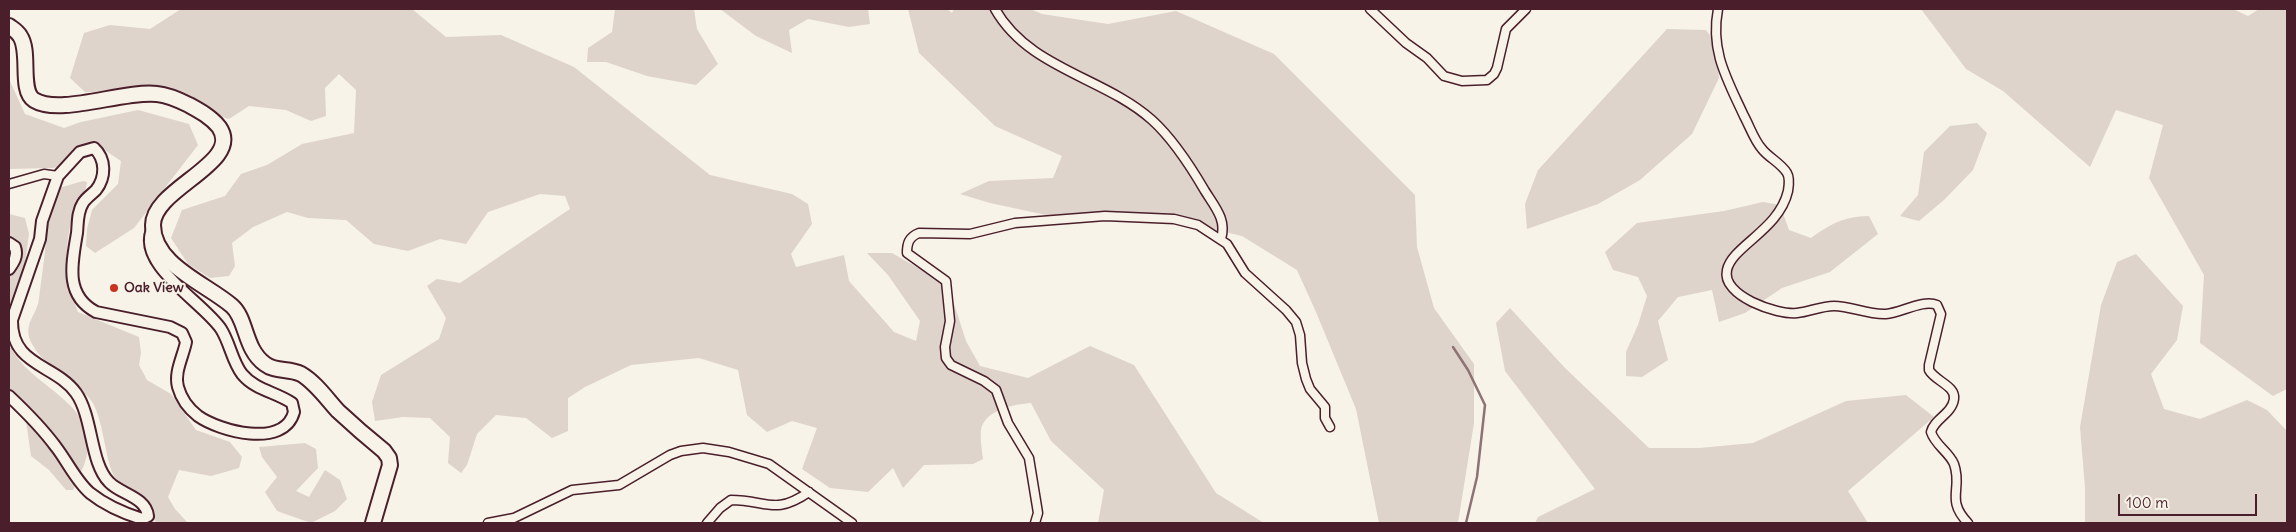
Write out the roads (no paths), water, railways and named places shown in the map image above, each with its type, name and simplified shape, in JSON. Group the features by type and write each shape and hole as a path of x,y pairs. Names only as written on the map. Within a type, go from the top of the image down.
{"highway":[{"path":"9,26 21,36 24,44 27,62 26,87 32,99 46,105 62,106 142,93 158,94 176,99 206,114 220,128 223,141 219,154 196,176 162,203 153,216 156,240 170,260 236,310 254,353 265,365 276,369 291,370 308,379 389,458 390,465 373,523"}],"street":[{"path":"995,9 1003,23 1030,48 1050,62 1119,98 1152,120 1198,179 1222,218 1221,239"},
{"path":"1370,9 1406,43 1427,58 1444,76 1462,82 1487,80 1494,74 1498,68 1506,29 1526,9"},
{"path":"1718,9 1715,38 1728,82 1755,140 1762,150 1786,171 1789,183 1786,200 1778,215 1730,264 1726,276 1729,286 1742,297 1789,313 1832,306 1885,314 1929,304 1939,307 1941,314 1928,367 1930,374 1952,390 1954,399 1950,409 1934,426 1931,432 1954,463 1956,478 1955,503 1960,515 1968,523"},
{"path":"9,396 36,423 66,460 81,484 90,493 120,512 142,519 148,516 147,511 140,502 108,482 97,460 87,418 75,392 66,383 37,365 14,342 12,320 40,239 42,221 58,176 80,152 94,148 100,154 103,170 102,178 98,188 82,204 78,214 71,264 79,298 86,306 96,312 163,325 182,333 186,342 178,371 178,388 187,405 198,416 209,422 244,433 269,434 282,428 293,416 294,406 288,401 263,390 242,374 222,331 213,318 174,283 152,254 149,237 153,228"},
{"path":"9,184 44,174 58,176"},
{"path":"1035,523 1038,512 1033,472 1029,458 1008,423 996,390 984,381 951,365 946,358 945,347 950,321 946,281 943,277 911,258 907,253 908,242 912,236 927,232 970,234 1015,224 1105,216 1156,218 1188,222 1205,228 1221,239 1232,250 1246,273 1286,310 1296,322 1300,335 1303,371 1310,389 1325,407 1324,418 1330,428"},
{"path":"9,243 16,247 17,251 16,257 9,268"},
{"path":"488,523 514,518 572,490 619,485 670,455 691,449 716,449 757,459 769,464 852,523"},
{"path":"707,523 720,508 731,500 778,506 788,505 809,492"}],"waterway":[{"path":"1453,347 1468,370 1485,405 1477,477 1466,523"}],"place":[{"name":"Oak View","path":"114,288"}]}
